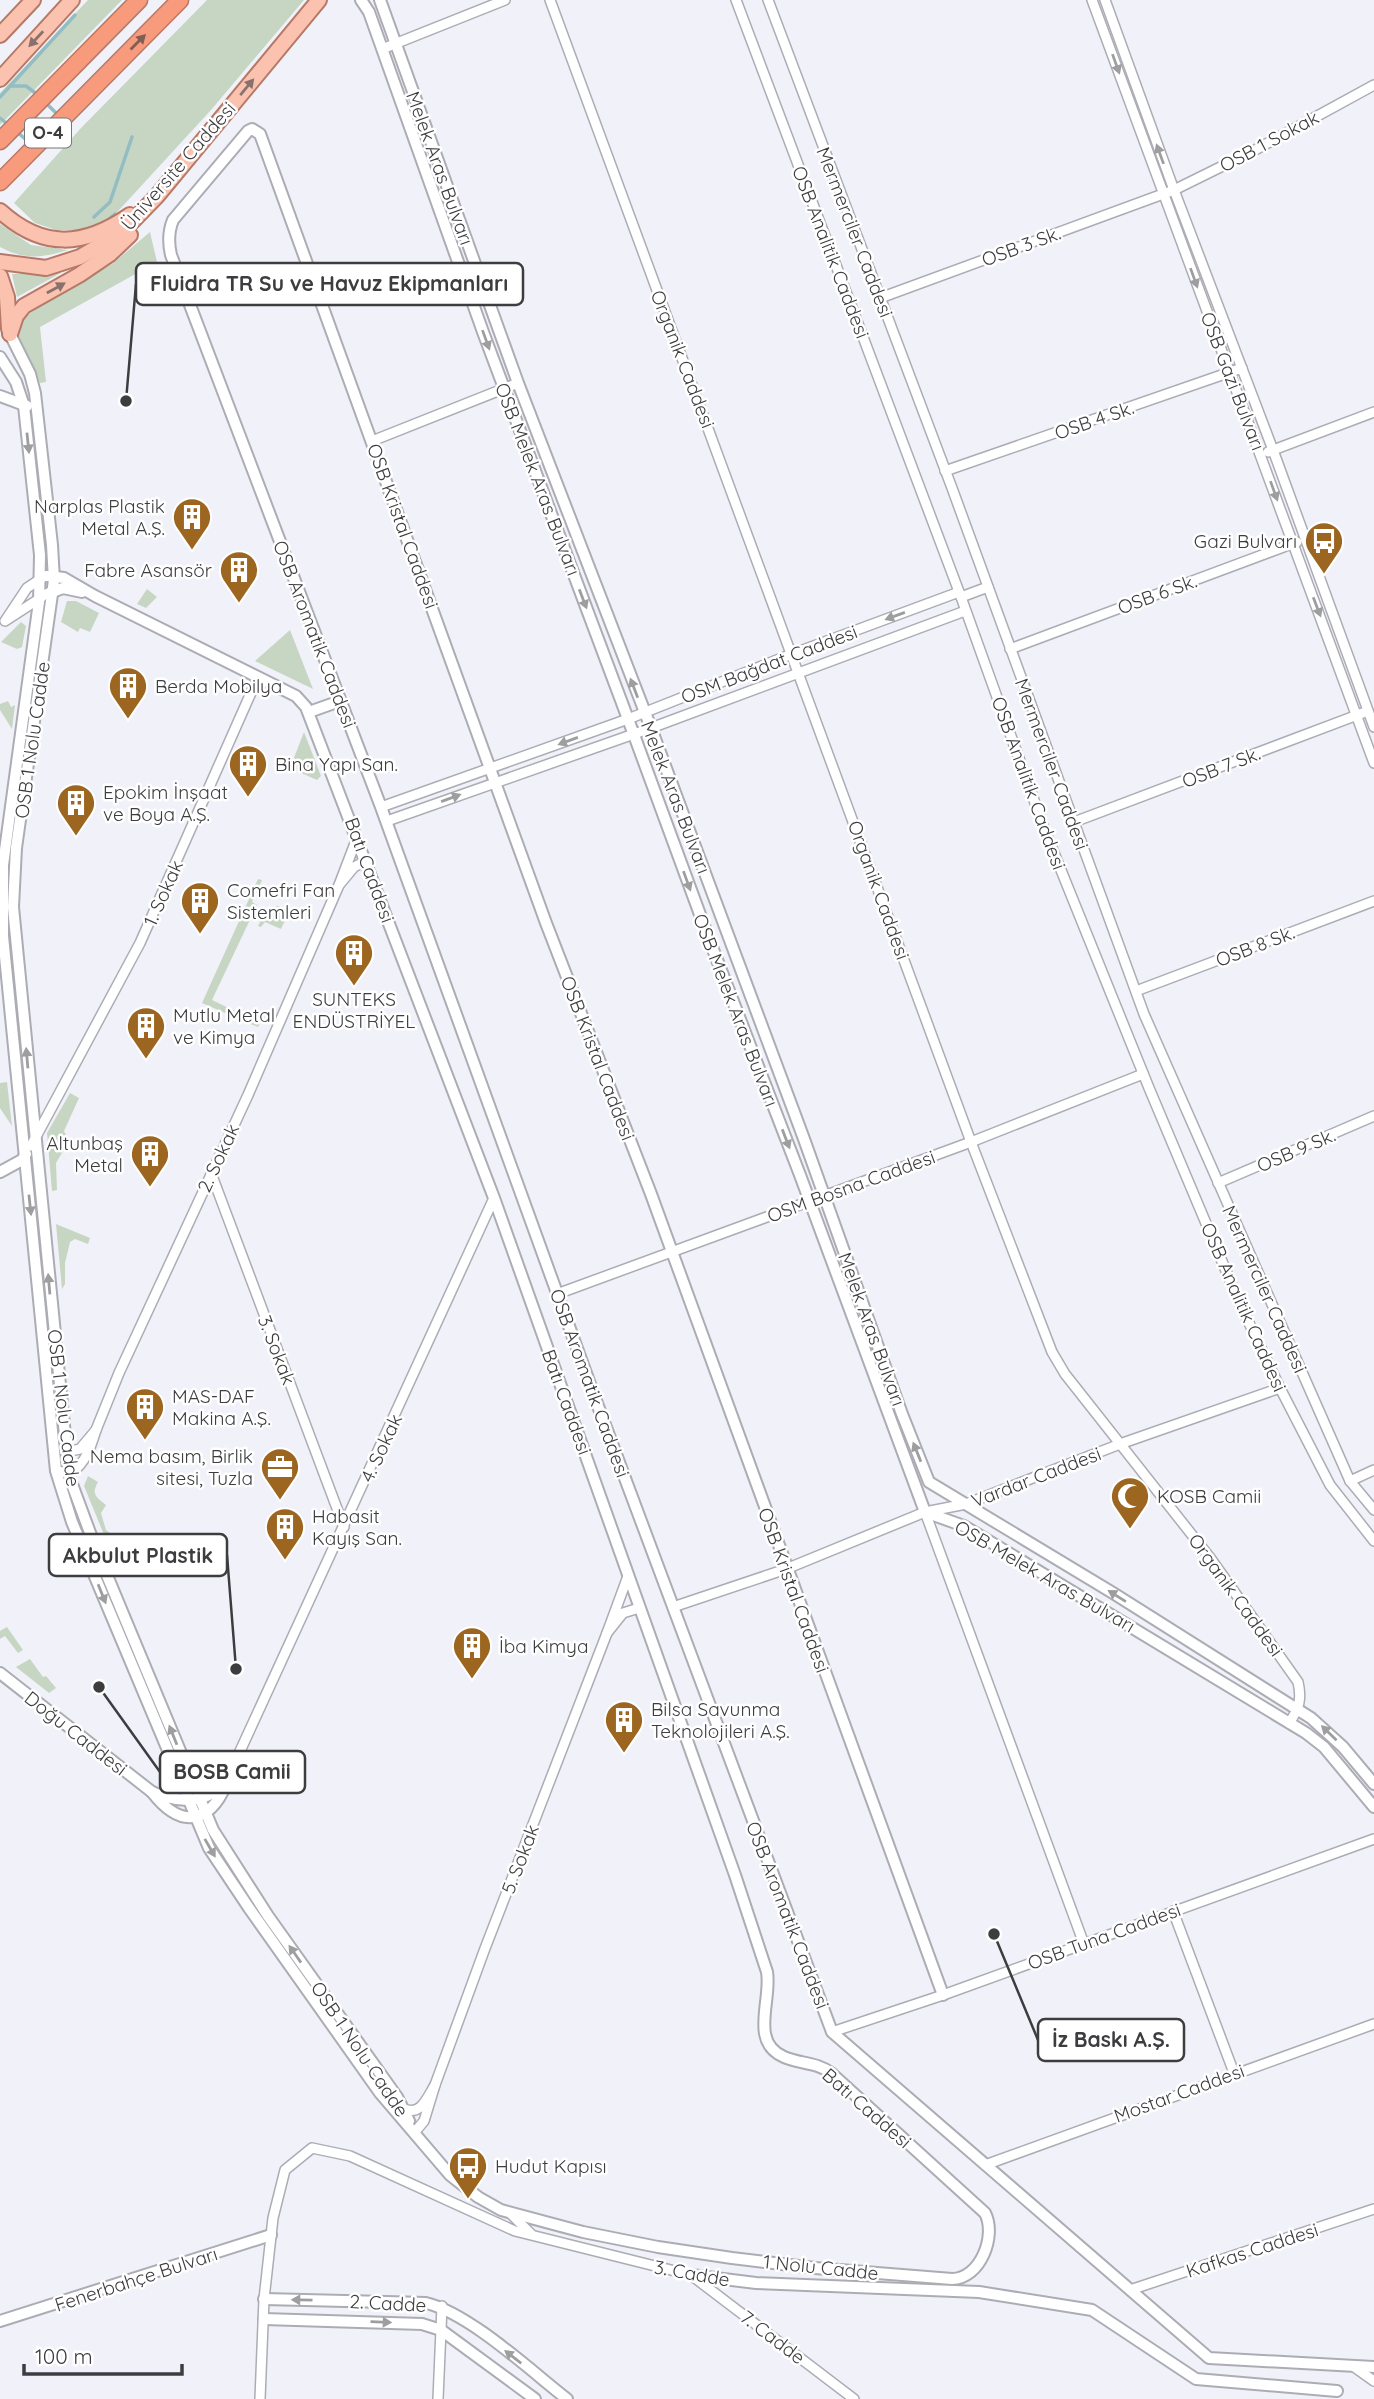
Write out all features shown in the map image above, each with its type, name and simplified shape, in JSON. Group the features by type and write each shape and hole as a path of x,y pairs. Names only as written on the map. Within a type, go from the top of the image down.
{"highway":[{"name":"O-4","path":"0,141 139,0"},
{"name":"O-4","path":"0,182 180,0"}],"main road":[{"path":"0,35 33,0"},
{"path":"0,79 72,0"},
{"name":"Üniversite Caddesi","path":"0,262 46,268 80,257 121,233 157,196 318,0"},
{"path":"0,211 30,233 71,240 101,233 157,196"},
{"path":"10,334 16,316 24,306 110,254 132,234 157,196"},
{"name":"OSB 1 Nolu Cadde","path":"0,276 7,298 10,334"}],"street":[{"name":"OSB Melek Aras Bulvarı","path":"361,0 369,12 504,390 925,1512 964,1526 1315,1739 1374,1807"},
{"name":"Melek Aras Bulvarı","path":"380,0 518,383 651,728 929,1482 1298,1709 1325,1728 1370,1772 1374,1784"},
{"path":"382,49 505,0"},
{"name":"Organik Caddesi","path":"550,0 971,1142 1052,1352 1065,1374 1211,1559 1298,1682 1301,1695 1298,1709"},
{"name":"OSB Analitik Caddesi","path":"736,0 960,595 1044,828 1143,1074 1240,1304 1280,1388 1330,1485 1374,1541"},
{"name":"Mermerciler Caddesi","path":"768,0 1136,991 1350,1481 1374,1510"},
{"name":"OSB Gazi Bulvarı","path":"1092,0 1374,763"},
{"name":"OSB Gazi Bulvarı","path":"1105,0 1374,727"},
{"name":"OSB 1 Sokak","path":"1163,194 1255,150 1374,85"},
{"name":"OSB Kristal Caddesi","path":"248,131 257,131 260,134 546,923 672,1253 786,1569 915,1911 943,1995"},
{"name":"OSB Aromatik Caddesi","path":"248,131 173,219 168,244 382,807 557,1294 832,2032 1209,2358 1374,2367"},
{"name":"OSB 3 Sk.","path":"880,298 1163,194"},
{"name":"OSB 1 Nolu Cadde","path":"10,334 30,374 36,399 52,545 47,576"},
{"name":"OSB 1 Nolu Cadde","path":"0,356 15,380 24,406 47,576 47,595 13,880 33,1141 69,1473 81,1513 200,1816 209,1847 370,2080 414,2133"},
{"name":"OSB 4 Sk.","path":"945,471 1242,368"},
{"path":"0,393 13,387 15,380"},
{"path":"372,442 518,383"},
{"path":"0,393 24,406 31,405 36,399"},
{"path":"1261,454 1374,412"},
{"name":"OSB 6 Sk.","path":"1010,649 1304,539"},
{"path":"2,623 27,588 47,576"},
{"name":"Batı Caddesi","path":"47,576 68,579 95,596 296,696 309,712 494,1198 590,1462 767,1972 763,2020 768,2040 782,2056 817,2065 831,2073 979,2206 988,2219 988,2238"},
{"name":"OSM Bağdat Caddesi","path":"382,807 628,719 792,654 988,587"},
{"name":"Batı Caddesi","path":"47,595 66,588 95,596"},
{"path":"2,623 47,595"},
{"name":"OSB 1 Nolu Cadde","path":"47,595 11,800 2,890 3,936 56,1471 72,1522 193,1798"},
{"name":"OSM Bağdat Caddesi","path":"387,821 651,728 965,611"},
{"name":"1. Sokak","path":"33,1141 141,943 258,677"},
{"path":"309,712 340,701"},
{"name":"OSB 7 Sk.","path":"1074,822 1368,711"},
{"name":"2. Sokak","path":"69,1473 75,1471 84,1460 119,1373 248,1095 358,838"},
{"name":"2. Sokak","path":"339,885 354,867 366,861"},
{"name":"OSB 8 Sk.","path":"1136,991 1374,901"},
{"name":"OSM Bosna Caddesi","path":"557,1294 971,1142 1143,1074"},
{"path":"32,1109 54,1102"},
{"name":"OSB 9 Sk.","path":"1218,1183 1374,1116"},
{"path":"0,1172 24,1157 33,1141"},
{"name":"3. Sokak","path":"211,1172 344,1527"},
{"name":"4. Sokak","path":"230,1773 494,1198"},
{"name":"Vardar Caddesi","path":"673,1607 786,1569 925,1512 966,1504 1120,1444 1280,1388"},
{"name":"2. Sokak","path":"66,1452 80,1449 96,1430"},
{"path":"56,1471 69,1473"},
{"path":"1350,1481 1374,1471"},
{"path":"925,1512 1084,1944"},
{"name":"5. Sokak","path":"414,2133 426,2118 435,2085 628,1576"},
{"name":"5. Sokak","path":"607,1633 623,1613 639,1608"},
{"path":"1167,1648 1176,1633"},
{"name":"Doğu Caddesi","path":"0,1673 152,1792 174,1813 187,1818 200,1816"},
{"path":"1289,1723 1298,1709"},
{"path":"1354,1782 1370,1772"},
{"path":"193,1798 216,1791 230,1773"},
{"path":"200,1816 221,1797 230,1773"},
{"name":"Doğu Caddesi","path":"152,1792 170,1798 193,1798"},
{"name":"OSB 1 Nolu Cadde","path":"200,1816 404,2109 414,2133"},
{"name":"OSB Tuna Caddesi","path":"832,2032 943,1995 1374,1839"},
{"path":"1173,1911 1234,2073"},
{"name":"Mostar Caddesi","path":"985,2165 1374,2024"},
{"name":"5. Sokak","path":"404,2109 419,2109 435,2085"},
{"name":"1 Nolu Cadde","path":"414,2133 433,2158 458,2182 489,2204 511,2214 583,2232 691,2252 815,2268 951,2279 966,2276 974,2269 988,2238"},
{"name":"3. Cadde","path":"260,2399 264,2299 273,2218 285,2170 312,2148 350,2156 515,2231 691,2275 756,2283 979,2292 1092,2310 1196,2379 1339,2395"},
{"name":"Kafkas Caddesi","path":"1130,2290 1374,2209"},
{"path":"511,2214 518,2224 535,2237"},
{"name":"Fenerbahçe Bulvarı","path":"0,2322 271,2235"},
{"name":"7. Cadde","path":"691,2275 854,2399"},
{"name":"2. Cadde","path":"264,2299 426,2303 442,2306 476,2328 566,2399"},
{"path":"438,2399 442,2306"},
{"name":"2. Cadde","path":"264,2319 422,2324 441,2330 535,2399"},
{"path":"1353,2366 1374,2381"}],"green space":[{"path":"88,0 122,0 0,125 0,93"},
{"path":"207,0 304,0 211,110 109,221 86,231 56,230 35,223 14,203 81,128"},
{"path":"0,224 31,245 68,250 33,256 9,251 0,247"},
{"path":"150,232 157,262 40,327 46,382 40,383 18,336 21,321 40,305 112,264"},
{"path":"61,273 17,297 12,274"},
{"path":"147,589 157,597 146,608 137,604"},
{"path":"67,601 76,601 99,613 90,632 80,628 78,632 61,622"},
{"path":"21,622 26,626 22,647 17,649 1,642"},
{"path":"290,630 313,689 255,661"},
{"path":"8,701 11,707 15,705 12,729 0,710 0,704"},
{"path":"304,732 321,776 317,780 290,768"},
{"path":"258,879 262,880 252,902 257,905 212,1000 260,1023 258,1027 202,1003"},
{"path":"278,906 290,910 281,929 265,922 261,927 258,926 267,909"},
{"path":"7,1082 12,1126 0,1108 0,1083"},
{"path":"70,1093 79,1098 64,1131 69,1141 56,1163 57,1190 52,1191 47,1133"},
{"path":"56,1224 90,1238 88,1244 75,1239 70,1242 65,1263 65,1284 62,1289"},
{"path":"88,1476 98,1482 96,1495 106,1505 101,1513 106,1530 110,1533 107,1542 84,1486"},
{"path":"7,1627 23,1650 18,1653 5,1636 0,1639 0,1631"},
{"path":"30,1659 43,1677 46,1676 56,1688 49,1693 16,1667"}],"waterway":[{"path":"0,97 75,15"},
{"path":"10,86 26,86 38,95"},
{"path":"46,103 60,117"},
{"path":"0,118 10,126"},
{"path":"16,131 31,144"},
{"path":"94,217 110,202 132,137"},
{"path":"104,223 115,214"}],"place":[{"name":"Fluidra TR Su ve Havuz Ekipmanları","path":"126,401"},
{"name":"Narplas Plastik Metal A.Ş.","path":"192,551"},
{"name":"Gazi Bulvarı","path":"1324,575"},
{"name":"Fabre Asansör","path":"239,604"},
{"name":"Berda Mobilya","path":"128,720"},
{"name":"Bina Yapı San.","path":"248,798"},
{"name":"Epokim İnşaat ve Boya A.Ş.","path":"76,837"},
{"name":"Comefri Fan Sistemleri","path":"200,935"},
{"name":"SUNTEKS ENDÜSTRİYEL","path":"354,987"},
{"name":"Mutlu Metal ve Kimya","path":"146,1060"},
{"name":"Altunbaş Metal","path":"150,1188"},
{"name":"MAS-DAF Makina A.Ş.","path":"145,1441"},
{"name":"Nema basım, Birlik sitesi, Tuzla","path":"280,1501"},
{"name":"KOSB Camii","path":"1130,1530"},
{"name":"Habasit Kayış San.","path":"285,1561"},
{"name":"Akbulut Plastik","path":"236,1669"},
{"name":"İba Kimya","path":"472,1680"},
{"name":"BOSB Camii","path":"99,1687"},
{"name":"Bilsa Savunma Teknolojileri A.Ş.","path":"624,1754"},
{"name":"İz Baskı A.Ş.","path":"994,1934"},
{"name":"Hudut Kapısı","path":"468,2200"}]}
